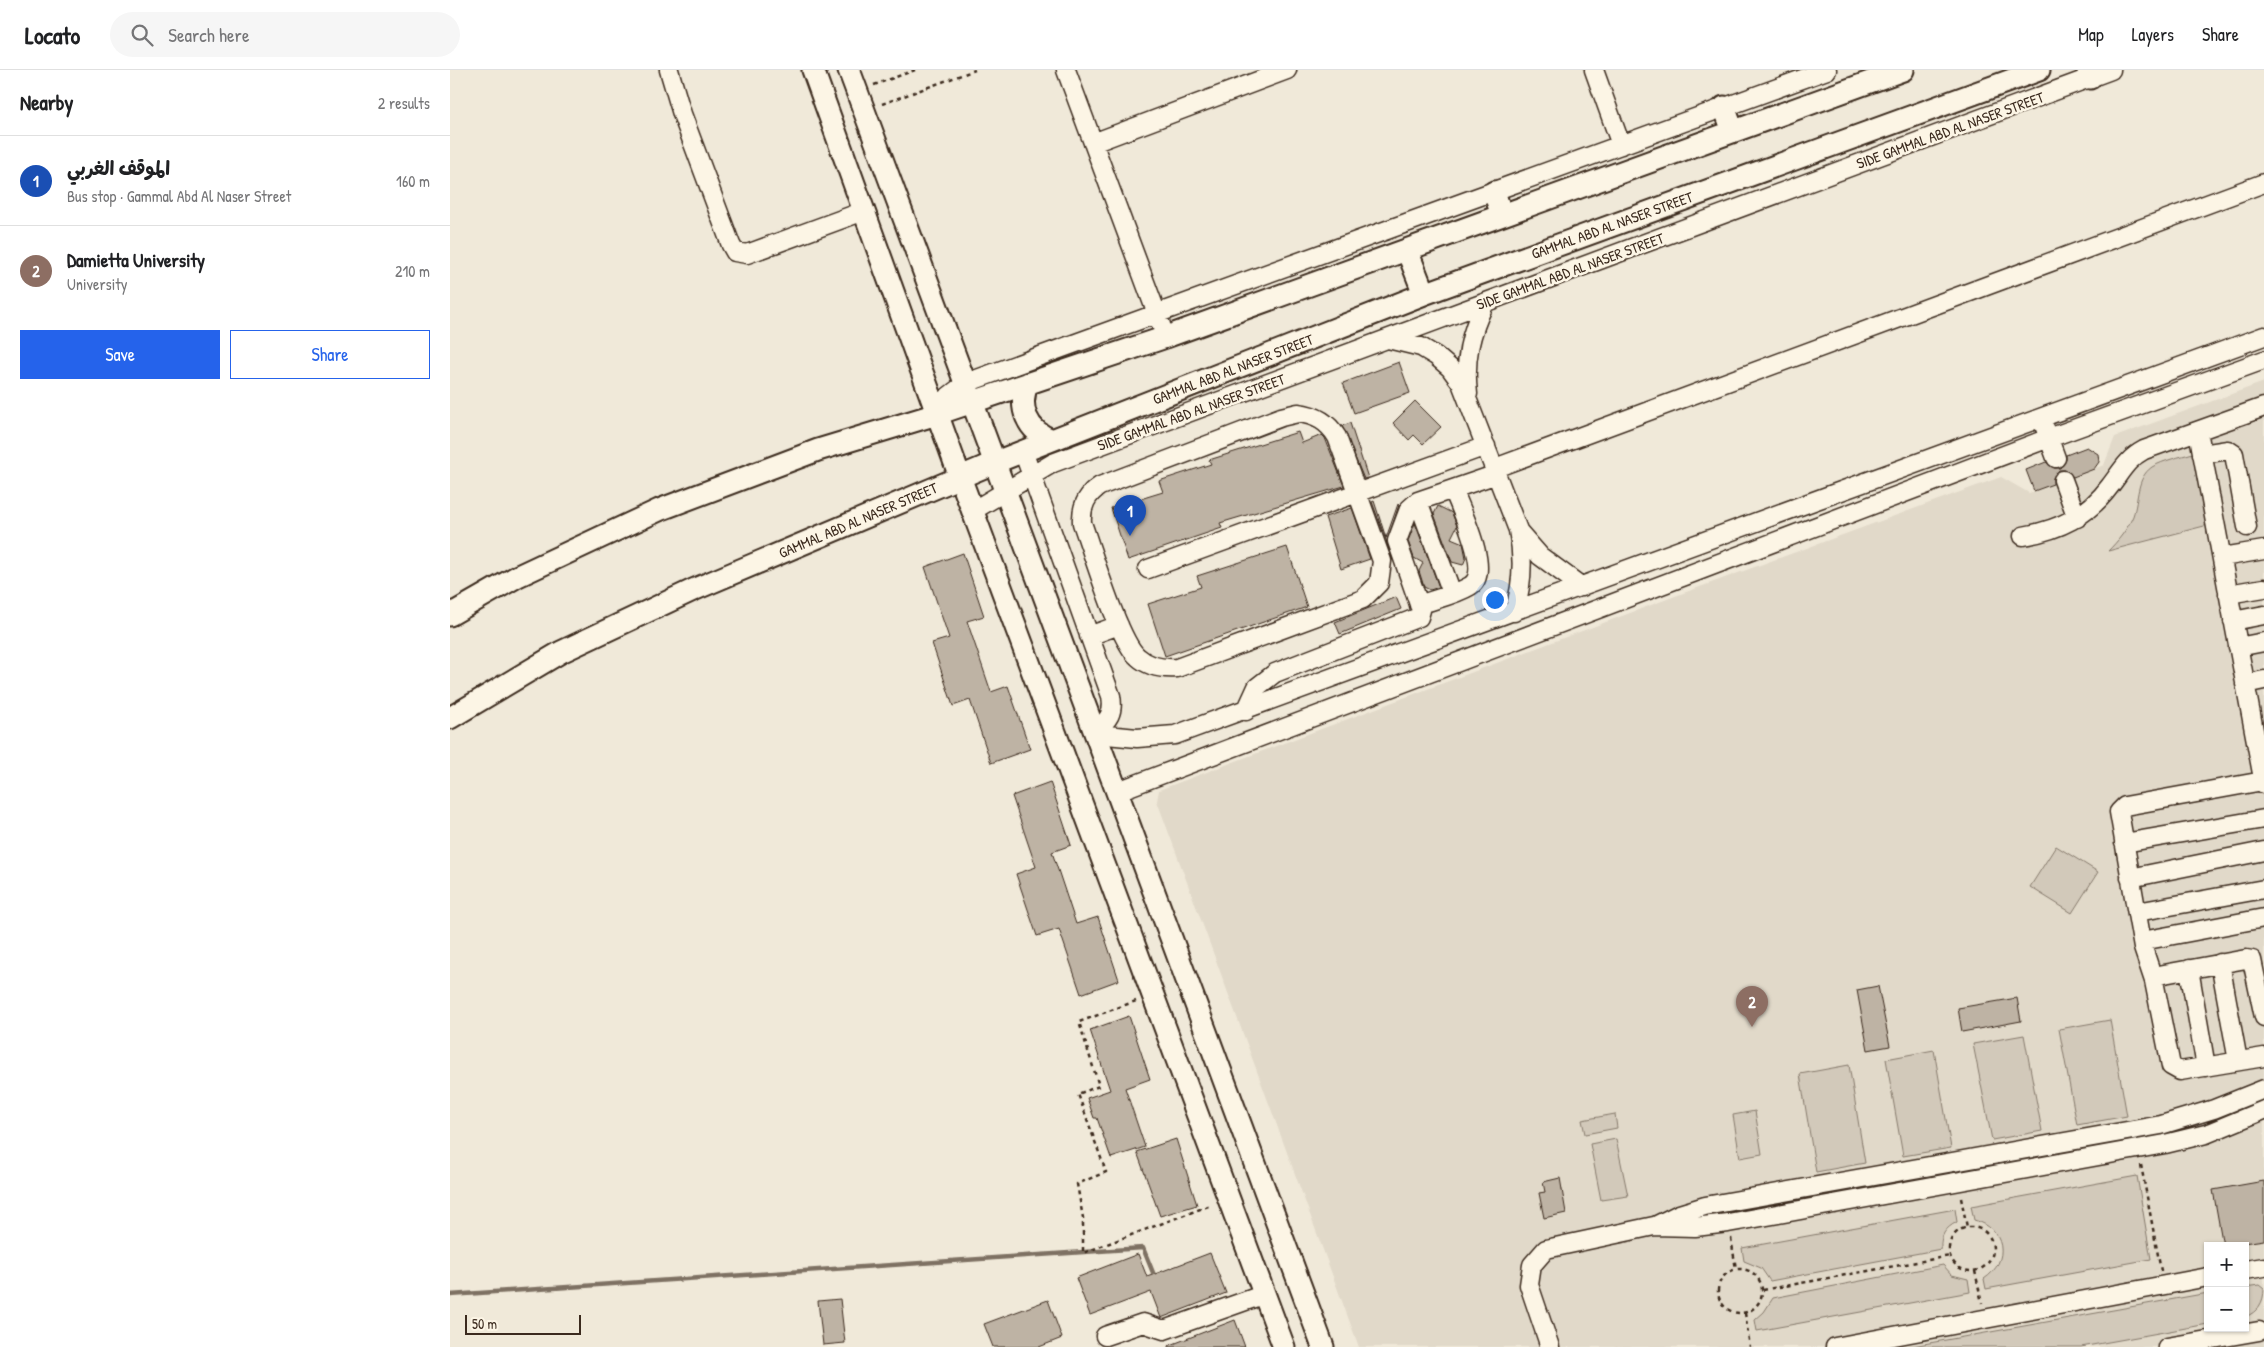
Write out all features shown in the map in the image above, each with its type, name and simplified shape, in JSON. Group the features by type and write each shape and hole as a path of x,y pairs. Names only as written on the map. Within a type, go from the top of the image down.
{"main road":[{"path":"813,70 960,477 974,510 1284,1347"},
{"path":"849,70 1323,1347"},
{"path":"450,615 518,576 659,510 818,450 937,414 970,392 1028,383 1166,337 1903,70"},
{"name":"GAMMAL ABD AL NASER STREET","path":"450,718 561,652 693,590 996,462 1424,294 2039,70"},
{"path":"1724,107 1733,132"},
{"path":"1494,192 1502,215"},
{"path":"1407,250 1424,294"},
{"path":"1028,383 1023,398 1025,414 1032,427 1052,440"}],"street":[{"path":"669,70 682,114 730,245 735,252 747,254 864,211"},
{"path":"1066,70 1166,337"},
{"path":"1093,143 1264,74 1287,70"},
{"path":"1594,70 1621,145"},
{"name":"SIDE GAMMAL ABD AL NASER STREET","path":"974,510 1053,463 1485,303 2089,74 2111,70"},
{"path":"970,392 1157,314 1494,192 1816,72"},
{"path":"1246,711 1257,687 1269,676 1416,620 1420,614 1419,605 1397,541 1410,509 1418,501 2264,183"},
{"path":"1468,399 1467,349 1474,325 1485,303"},
{"path":"1096,732 1137,738 1175,736 2264,336"},
{"path":"1386,339 1404,341 1421,347 1436,356 1455,376 1468,399 1518,530 1522,571 1514,612"},
{"path":"1118,791 2049,438 2264,360"},
{"path":"2023,536 2060,527 2077,518 2102,496 2123,466 2136,454 2264,407"},
{"path":"1298,413 1316,417 1333,431 1357,492 1382,561 1382,569 1375,589 1363,599 1177,668 1152,666 1137,657 1126,643 1082,523 1083,506 1090,493 1100,486 1281,417 1298,413"},
{"path":"2243,415 2264,422"},
{"path":"2042,418 2056,458"},
{"path":"2198,431 2245,684 2259,725 2263,773 2123,807 2119,816 2142,941 2153,976 2171,1066 2180,1071 2264,1057"},
{"path":"1148,569 1486,446"},
{"path":"2202,454 2228,450 2234,454 2247,527"},
{"path":"1023,451 1112,703 1109,718 1096,732"},
{"path":"2064,480 2077,518"},
{"path":"1419,605 1471,586 1476,580 1480,565 1453,489"},
{"path":"1418,501 1452,593"},
{"path":"1518,530 1540,556 1582,587"},
{"path":"2222,557 2264,550"},
{"path":"2228,594 2264,588"},
{"path":"2234,620 2264,615"},
{"path":"1089,636 1119,625"},
{"path":"2238,647 2264,642"},
{"path":"1356,643 1365,667"},
{"path":"2245,684 2264,680"},
{"path":"2124,843 2264,819"},
{"path":"2130,878 2264,851"},
{"path":"2136,912 2264,889"},
{"path":"2142,941 2264,918"},
{"path":"2153,976 2252,960 2264,1017"},
{"path":"2220,964 2238,1061"},
{"path":"2189,969 2206,1066"},
{"path":"1654,1226 1679,1214 1705,1206 2161,1125 2214,1109 2264,1089"},
{"path":"1550,1347 1528,1285 1532,1264 1538,1256 1556,1245 1654,1226 1695,1227 1728,1223 2138,1149 2206,1134 2264,1110"},
{"path":"2249,1269 2264,1267"},
{"path":"1835,1347 2204,1279"},
{"path":"1104,1336 1143,1323 1164,1330 1265,1294"},
{"path":"2167,1347 2261,1326"},
{"path":"2249,1347 2261,1326"}],"path":[{"path":"861,101 915,70"},
{"path":"861,101 975,70"},
{"path":"1153,994 1079,1022 1100,1086 1078,1094 1106,1172 1077,1184 1082,1218 1083,1253 1229,1198"},
{"path":"2138,1149 2164,1286"},
{"path":"1957,1182 1967,1227"},
{"path":"1728,1223 1736,1269"},
{"path":"1973,1226 1985,1231 1992,1241 1993,1248 1990,1260 1981,1269 1974,1271 1957,1266 1950,1256 1949,1243 1951,1237 1955,1232 1967,1227 1973,1226"},
{"path":"1763,1290 1950,1256"},
{"path":"1736,1269 1749,1270 1754,1273 1759,1278 1763,1290 1756,1307 1745,1313 1726,1309 1718,1292 1720,1280 1724,1275 1736,1269"},
{"path":"1974,1271 1985,1319"},
{"path":"1745,1313 1750,1347"}],"shaded area":[{"path":"2264,382 2264,1347 1359,1347 1157,801 1159,790 1678,595 2001,477 2029,493 2104,465 2115,437"},
{"path":"2193,453 2208,525 2108,551 2131,521 2139,489 2147,472 2162,462"},
{"path":"2056,846 2098,872 2072,913 2030,887"},
{"path":"2110,1020 2127,1116 2077,1125 2059,1029"},
{"path":"2024,1035 2042,1131 1992,1140 1973,1044"},
{"path":"1934,1050 1951,1148 1903,1156 1886,1059"},
{"path":"1849,1065 1865,1163 1816,1172 1800,1074"},
{"path":"1755,1111 1762,1154 1740,1158 1733,1115"},
{"path":"1615,1114 1617,1128 1585,1134 1582,1120"},
{"path":"1616,1139 1628,1196 1601,1200 1590,1144"},
{"path":"2137,1176 2151,1259 1986,1289 1984,1279 1993,1272 1998,1263 2001,1255 2001,1246 1998,1237 1992,1230 1974,1220 1971,1206"},
{"path":"1955,1209 1957,1222 1944,1233 1941,1240 1941,1249 1770,1281 1761,1268 1744,1261 1742,1248"},
{"path":"1943,1265 1952,1275 1968,1279 1970,1292 1757,1331 1755,1320 1764,1312 1773,1298"},
{"path":"2259,1285 2264,1289 2263,1298 2257,1309 2249,1314 2249,1287"},
{"path":"2204,1294 2204,1325 2081,1347 1907,1347"}],"building":[{"path":"1399,362 1410,393 1354,413 1343,383"},
{"path":"1415,401 1441,427 1423,444 1414,435 1409,440 1393,423"},
{"path":"1350,423 1368,478 1364,479 1342,426"},
{"path":"1298,432 1302,443 1322,435 1325,438 1344,486 1220,523 1222,528 1128,560 1111,508 1163,492 1159,481 1211,464 1209,460"},
{"path":"2087,447 2098,454 2099,462 2094,469 2073,477 2065,470 2059,470 2053,478 2053,484 2034,491 2026,470 2046,462 2054,468 2060,468 2066,460 2066,455"},
{"path":"1374,501 1386,538 1399,505 1387,543 1372,502"},
{"path":"1438,506 1452,513 1457,526 1451,538 1463,543 1466,558 1463,565 1452,562 1434,514"},
{"path":"1352,508 1370,559 1341,569 1325,517"},
{"path":"1415,523 1439,587 1430,590 1424,587 1419,571 1423,563 1414,558 1408,541"},
{"path":"1287,547 1307,607 1165,656 1148,604 1201,587 1197,576"},
{"path":"963,553 984,616 967,621 991,692 1008,686 1030,749 991,763 970,700 953,706 932,643 949,638 925,567"},
{"path":"1396,597 1401,609 1340,634 1335,622"},
{"path":"1050,782 1071,845 1052,852 1076,924 1098,917 1119,980 1081,994 1059,929 1037,936 1016,874 1036,867 1012,796"},
{"path":"1878,986 1890,1046 1868,1050 1857,990"},
{"path":"2017,998 2021,1021 1962,1032 1958,1008"},
{"path":"1129,1016 1150,1079 1125,1088 1145,1147 1111,1158 1097,1118 1094,1118 1087,1098 1110,1090 1090,1030"},
{"path":"1176,1139 1197,1205 1160,1216 1137,1152"},
{"path":"1560,1178 1566,1213 1544,1218 1539,1193 1545,1192 1543,1182"},
{"path":"2264,1181 2264,1240 2222,1242 2213,1190"},
{"path":"1210,1253 1226,1293 1161,1318 1151,1292 1090,1315 1076,1278 1138,1254 1147,1277"},
{"path":"840,1299 845,1343 823,1345 818,1301"},
{"path":"1048,1300 1062,1338 1039,1347 993,1347 984,1324"},
{"path":"1235,1320 1245,1347 1168,1347 1168,1346"}],"waterway":[{"path":"450,1295 1143,1248 1156,1280"}],"place":[{"name":"الموقف الغربي","path":"1130,536"},
{"name":"Damietta University","path":"1752,1027"}]}
